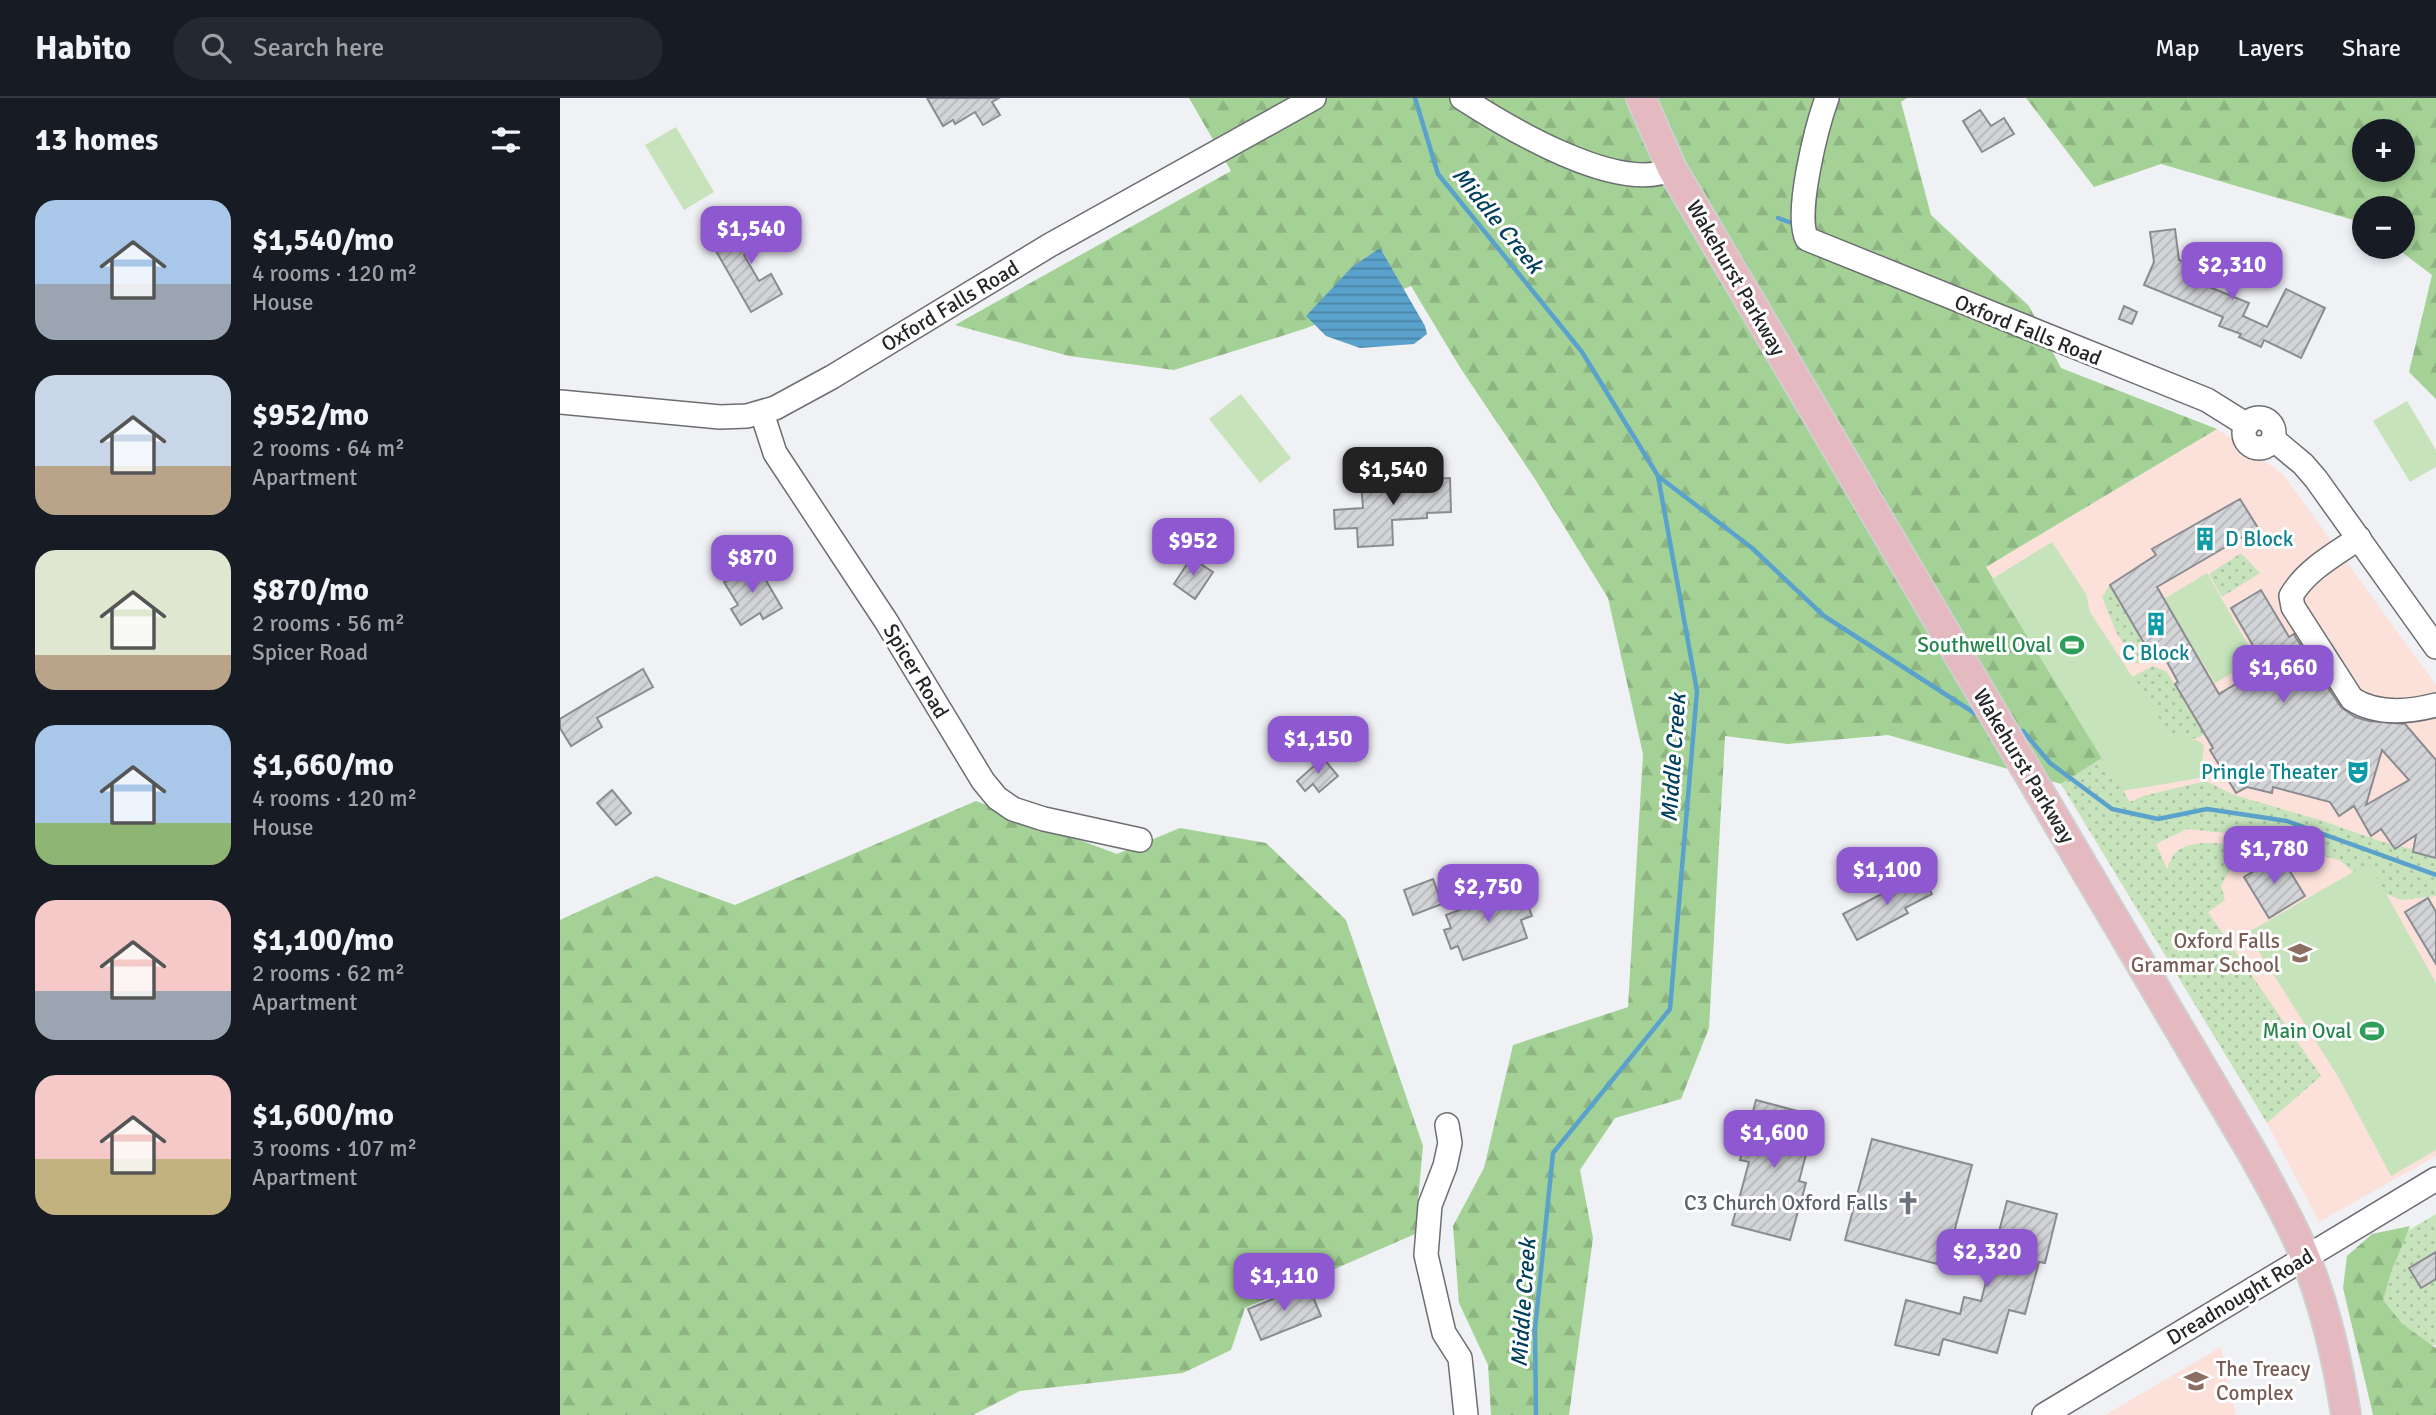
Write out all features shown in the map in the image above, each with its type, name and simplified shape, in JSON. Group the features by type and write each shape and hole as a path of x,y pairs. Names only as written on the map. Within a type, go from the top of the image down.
{"main road":[{"name":"Wakehurst Parkway","path":"1641,98 1672,169 2253,1154 2305,1258 2338,1363 2346,1415"}],"street":[{"name":"Oxford Falls Road","path":"560,402 720,417 762,413 791,401 1050,245 1314,98"},
{"path":"1462,98 1549,149 1622,173 1661,174 1672,169"},
{"name":"Oxford Falls Road","path":"1827,98 1811,153 1803,231 1807,239 2207,400 2246,425 2245,439 2253,447 2265,447 2273,439 2303,464 2358,538"},
{"name":"Spicer Road","path":"762,413 775,453 886,621 983,781 997,798 1013,809 1044,819 1140,840"},
{"path":"2436,647 2358,538 2312,571 2298,584 2291,596 2293,607 2352,699 2361,705 2399,712 2436,705"},
{"path":"1447,1125 1450,1143 1445,1166 1430,1205 1426,1255 1444,1333 1460,1358 1466,1415"},
{"name":"Dreadnought Road","path":"2044,1415 2436,1179"}],"shaded area":[{"name":"Oxford Falls Grammar School","path":"2217,429 2283,474 2436,685 2436,1156 2319,1222 2267,1123 2061,784 2102,758 1985,567"},
{"name":"The Treacy Complex","path":"2221,1347 2236,1415 2105,1415"}],"green space":[{"path":"1189,98 1907,98 1901,102 1931,215 2029,306 2061,368 2217,429 1986,567 2102,758 2061,784 1888,735 1787,744 1725,736 1709,1028 1681,1099 1615,1118 1580,1170 1593,1238 1569,1415 1491,1415 1488,1365 1459,1303 1453,1226 1484,1168 1513,1045 1628,1007 1643,754 1608,598 1411,286 1307,328 1174,370 1069,356 955,325 1231,171"},
{"path":"2026,98 2436,98 2436,399 2409,372 2432,275 2411,259 2415,259 2415,196 2352,196 2352,220 2161,164 2094,187"},
{"path":"676,127 714,192 684,210 645,145"},
{"path":"1241,394 1291,458 1260,483 1209,419"},
{"path":"2407,401 2436,450 2436,467 2410,482 2373,421"},
{"name":"Southwell Oval","path":"2052,542 2086,594 2090,612 2169,733 2196,740 2204,745 2200,778 2122,791 1992,579"},
{"path":"2241,553 2260,573 2222,597 2209,574"},
{"path":"2207,573 2256,659 2215,683 2164,599"},
{"path":"2110,585 2151,655 2137,664 2116,632 2102,597"},
{"path":"2153,666 2167,672 2205,734 2192,739 2182,739 2173,736 2164,728 2132,677"},
{"path":"2102,758 2130,802 2143,796 2206,781 2234,795 2383,842 2436,855 2436,896 2402,900 2371,888 2341,861 2254,836 2187,829 2156,844 2167,869 2175,853 2190,845 2225,844 2246,849 2238,855 2221,886 2225,900 2208,912 2321,1076 2267,1123 2061,784"},
{"path":"976,801 1117,854 1180,828 1266,843 1346,920 1423,1146 1415,1234 1245,1308 1231,1350 1183,1373 1020,1391 973,1415 560,1415 560,920 656,876 735,905"},
{"name":"Main Oval","path":"2369,863 2436,983 2436,1150 2391,1176 2339,1078 2247,933"},
{"path":"2436,1214 2436,1345 2403,1348 2357,1261"},
{"path":"2410,1226 2383,1300 2402,1324 2436,1348 2436,1415 2373,1415 2343,1288 2347,1256 2372,1234"}],"water":[{"path":"1380,248 1427,334 1414,344 1360,348 1326,336 1306,316 1352,267"}],"building":[{"path":"927,98 999,98 992,102 1000,115 983,125 975,112 955,124 953,120 943,126"},
{"path":"1980,110 1991,126 2004,118 2014,134 1982,152 1963,121"},
{"path":"772,219 781,234 744,255 759,281 771,274 782,294 751,312 716,251"},
{"path":"2175,229 2179,260 2192,265 2187,278 2249,303 2243,316 2267,327 2286,289 2325,308 2301,358 2264,340 2261,347 2239,337 2241,334 2219,326 2223,317 2144,285 2154,262 2150,232"},
{"path":"2124,306 2137,312 2132,324 2119,319"},
{"path":"1450,478 1451,512 1427,513 1427,518 1392,520 1393,545 1358,547 1357,528 1335,529 1334,510 1363,508 1361,482"},
{"path":"2240,499 2258,528 2157,587 2219,694 2265,666 2231,608 2261,590 2289,637 2294,634 2302,647 2297,650 2318,685 2324,682 2341,707 2355,717 2369,721 2405,724 2436,760 2436,858 2413,852 2416,835 2395,849 2381,829 2371,836 2354,806 2339,816 2330,802 2273,787 2272,793 2247,787 2236,793 2175,684 2178,682 2160,649 2151,655 2110,585 2156,555 2152,549","holes":["2382,750 2409,780 2366,805"]},
{"path":"1191,558 1213,572 1195,599 1174,584"},
{"path":"756,563 782,608 763,619 760,613 741,625 731,609 738,605 724,582"},
{"path":"643,669 653,687 597,718 602,727 571,746 560,728 560,719"},
{"path":"1323,758 1338,776 1319,792 1313,784 1305,791 1297,781"},
{"path":"612,790 631,813 616,825 597,803"},
{"path":"2280,855 2305,896 2269,918 2244,877"},
{"path":"1922,873 1932,894 1905,908 1908,913 1857,940 1843,914"},
{"path":"1433,879 1442,904 1413,915 1404,890"},
{"path":"1508,886 1512,897 1519,894 1521,898 1525,897 1532,916 1521,920 1527,938 1463,960 1458,946 1451,949 1444,930 1451,928 1446,915 1488,899 1487,894"},
{"path":"2428,898 2436,912 2436,964 2405,912"},
{"path":"1756,1100 1816,1116 1799,1181 1806,1183 1790,1240 1732,1225 1749,1162 1740,1160"},
{"name":"C3 Church Oxford Falls","path":"1872,1139 1972,1165 1945,1266 1845,1240"},
{"path":"2007,1201 2057,1214 2045,1263 2039,1262 2025,1314 2009,1310 1997,1353 1943,1339 1939,1355 1895,1345 1906,1300 1960,1314 1964,1297 1981,1301"},
{"path":"2436,1252 2436,1279 2421,1288 2409,1268"},
{"path":"1308,1285 1321,1316 1261,1340 1248,1309"}],"waterway":[{"name":"Middle Creek","path":"1415,98 1438,174 1582,352 1658,476 1697,691 1670,1009 1553,1153 1535,1329 1536,1415"},
{"path":"1778,218 1792,223"},
{"path":"1658,476 1752,548 1824,616 1976,714"},
{"path":"2023,731 2050,763 2112,809 2158,819 2207,809 2287,821 2436,875"}],"place":[{"name":"D Block","path":"2205,539"},
{"name":"C Block","path":"2156,624"},
{"name":"Southwell Oval","path":"2072,645"},
{"name":"Pringle Theater","path":"2358,772"},
{"name":"Oxford Falls Grammar School","path":"2300,953"},
{"name":"Main Oval","path":"2372,1031"},
{"name":"C3 Church Oxford Falls","path":"1908,1203"},
{"name":"The Treacy Complex","path":"2196,1381"}]}
